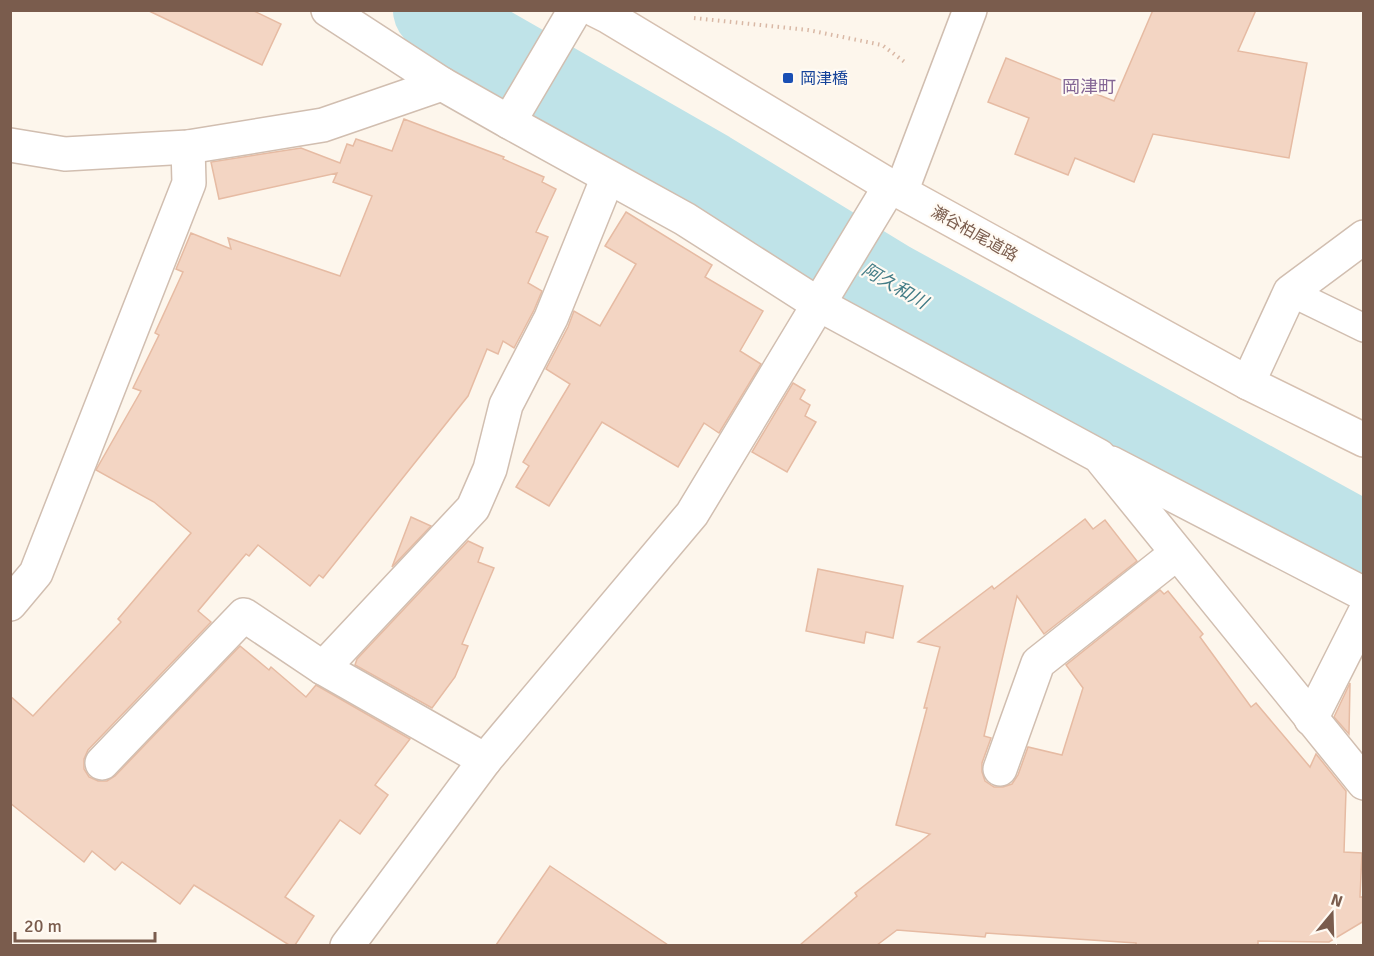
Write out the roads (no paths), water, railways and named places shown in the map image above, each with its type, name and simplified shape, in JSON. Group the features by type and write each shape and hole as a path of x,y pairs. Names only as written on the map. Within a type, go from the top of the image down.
{"street":[{"path":"328,10 442,84 685,219 1099,456 1364,594"},
{"path":"509,122 574,10"},
{"name":"瀬谷柏尾道路","path":"595,10 896,189 1248,383 1364,440"},
{"path":"346,945 485,760 692,514 869,221 896,189 940,91 970,10"},
{"path":"10,145 65,154 188,147 323,125 442,84"},
{"path":"10,604 36,573 189,183 188,147"},
{"path":"323,668 473,508 489,469 506,405 551,318 608,177"},
{"path":"1248,383 1290,292 1364,237"},
{"path":"1099,456 1364,783"},
{"path":"1000,769 1038,663 1177,553"},
{"path":"1311,719 1364,614"},
{"path":"102,763 244,615 323,668 485,760"}],"lane":[{"path":"1290,292 1364,327"}],"waterway":[{"name":"阿久和川","path":"435,10 483,44 708,173 890,284 1364,545"}],"place":[{"name":"岡津橋","path":"788,78"}],"district":[{"name":"岡津町","path":"1089,87"}]}
